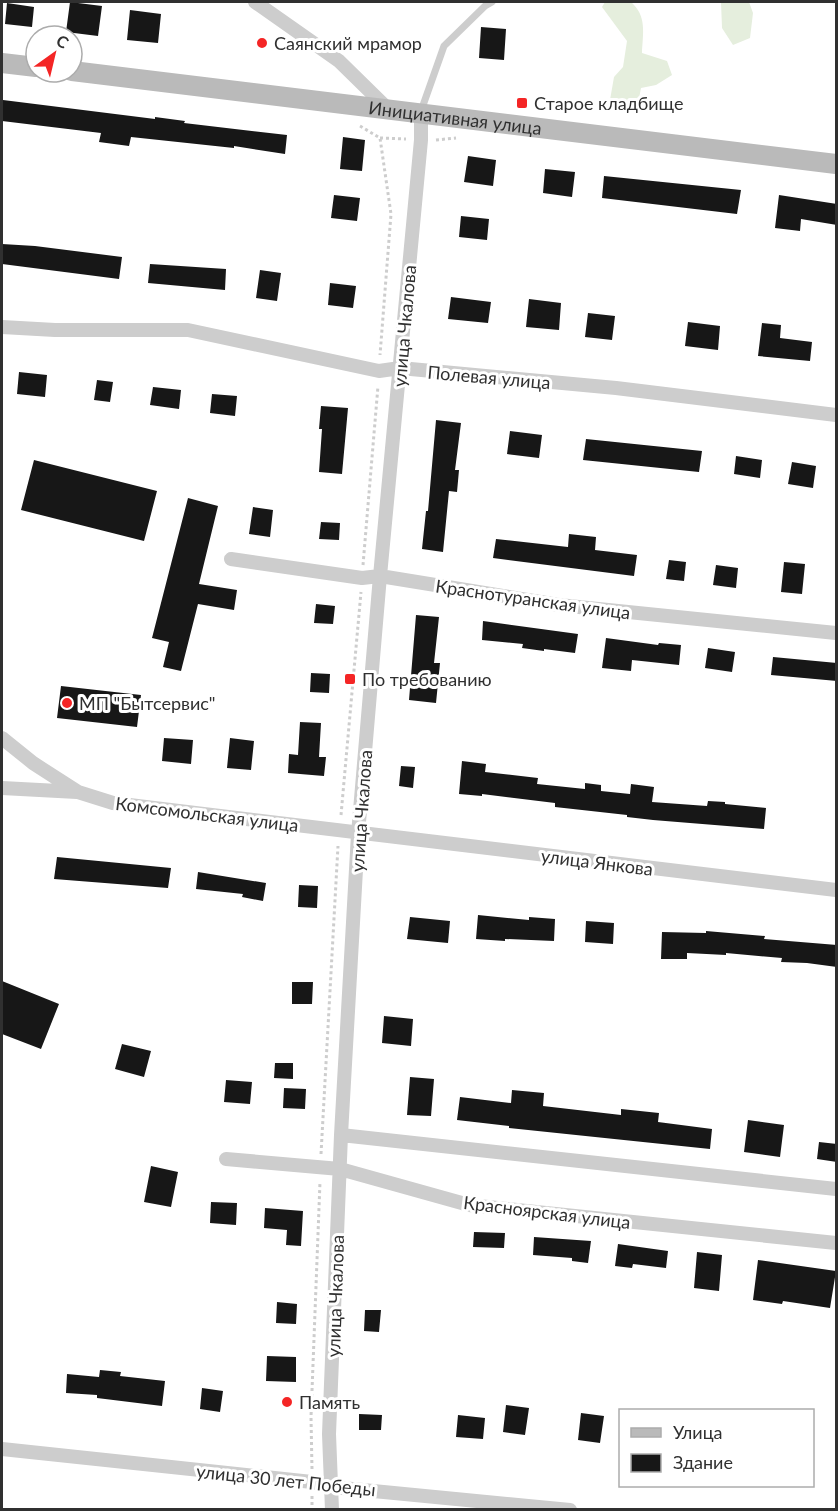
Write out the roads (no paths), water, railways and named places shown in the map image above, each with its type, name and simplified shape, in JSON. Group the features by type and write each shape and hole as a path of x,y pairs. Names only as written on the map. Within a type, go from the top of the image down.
{"street":[{"path":"255,2 339,62 390,110"},
{"path":"2,63 24,66"},
{"name":"Инициативная улица","path":"84,72 837,164"},
{"name":"улица Чкалова","path":"332,1509 329,1434 341,1135 358,834 421,140 421,113"},
{"name":"Полевая улица","path":"2,327 55,330 188,330 379,371 400,368 616,388 837,415"},
{"name":"Краснотуранская улица","path":"231,559 362,578 380,576 559,606 837,633"},
{"name":"Комсомольская улица","path":"2,738 33,763 78,792 113,803 358,834"},
{"path":"2,788 78,792"},
{"name":"улица Янкова","path":"358,834 837,890"},
{"path":"341,1135 837,1189"},
{"name":"Красноярская улица","path":"226,1159 340,1168 469,1205 837,1243"},
{"name":"улица 30 лет Победы","path":"2,1449 332,1486 570,1509"}],"lane":[{"path":"421,113 444,45 492,2"}],"place":[{"name":"Саянский мрамор","path":"262,43"},
{"name":"Старое кладбище","path":"522,103"},
{"name":"По требованию","path":"350,679"},
{"name":"МП \"Бытсервис\"","path":"67,703"},
{"name":"Память","path":"287,1402"}]}
